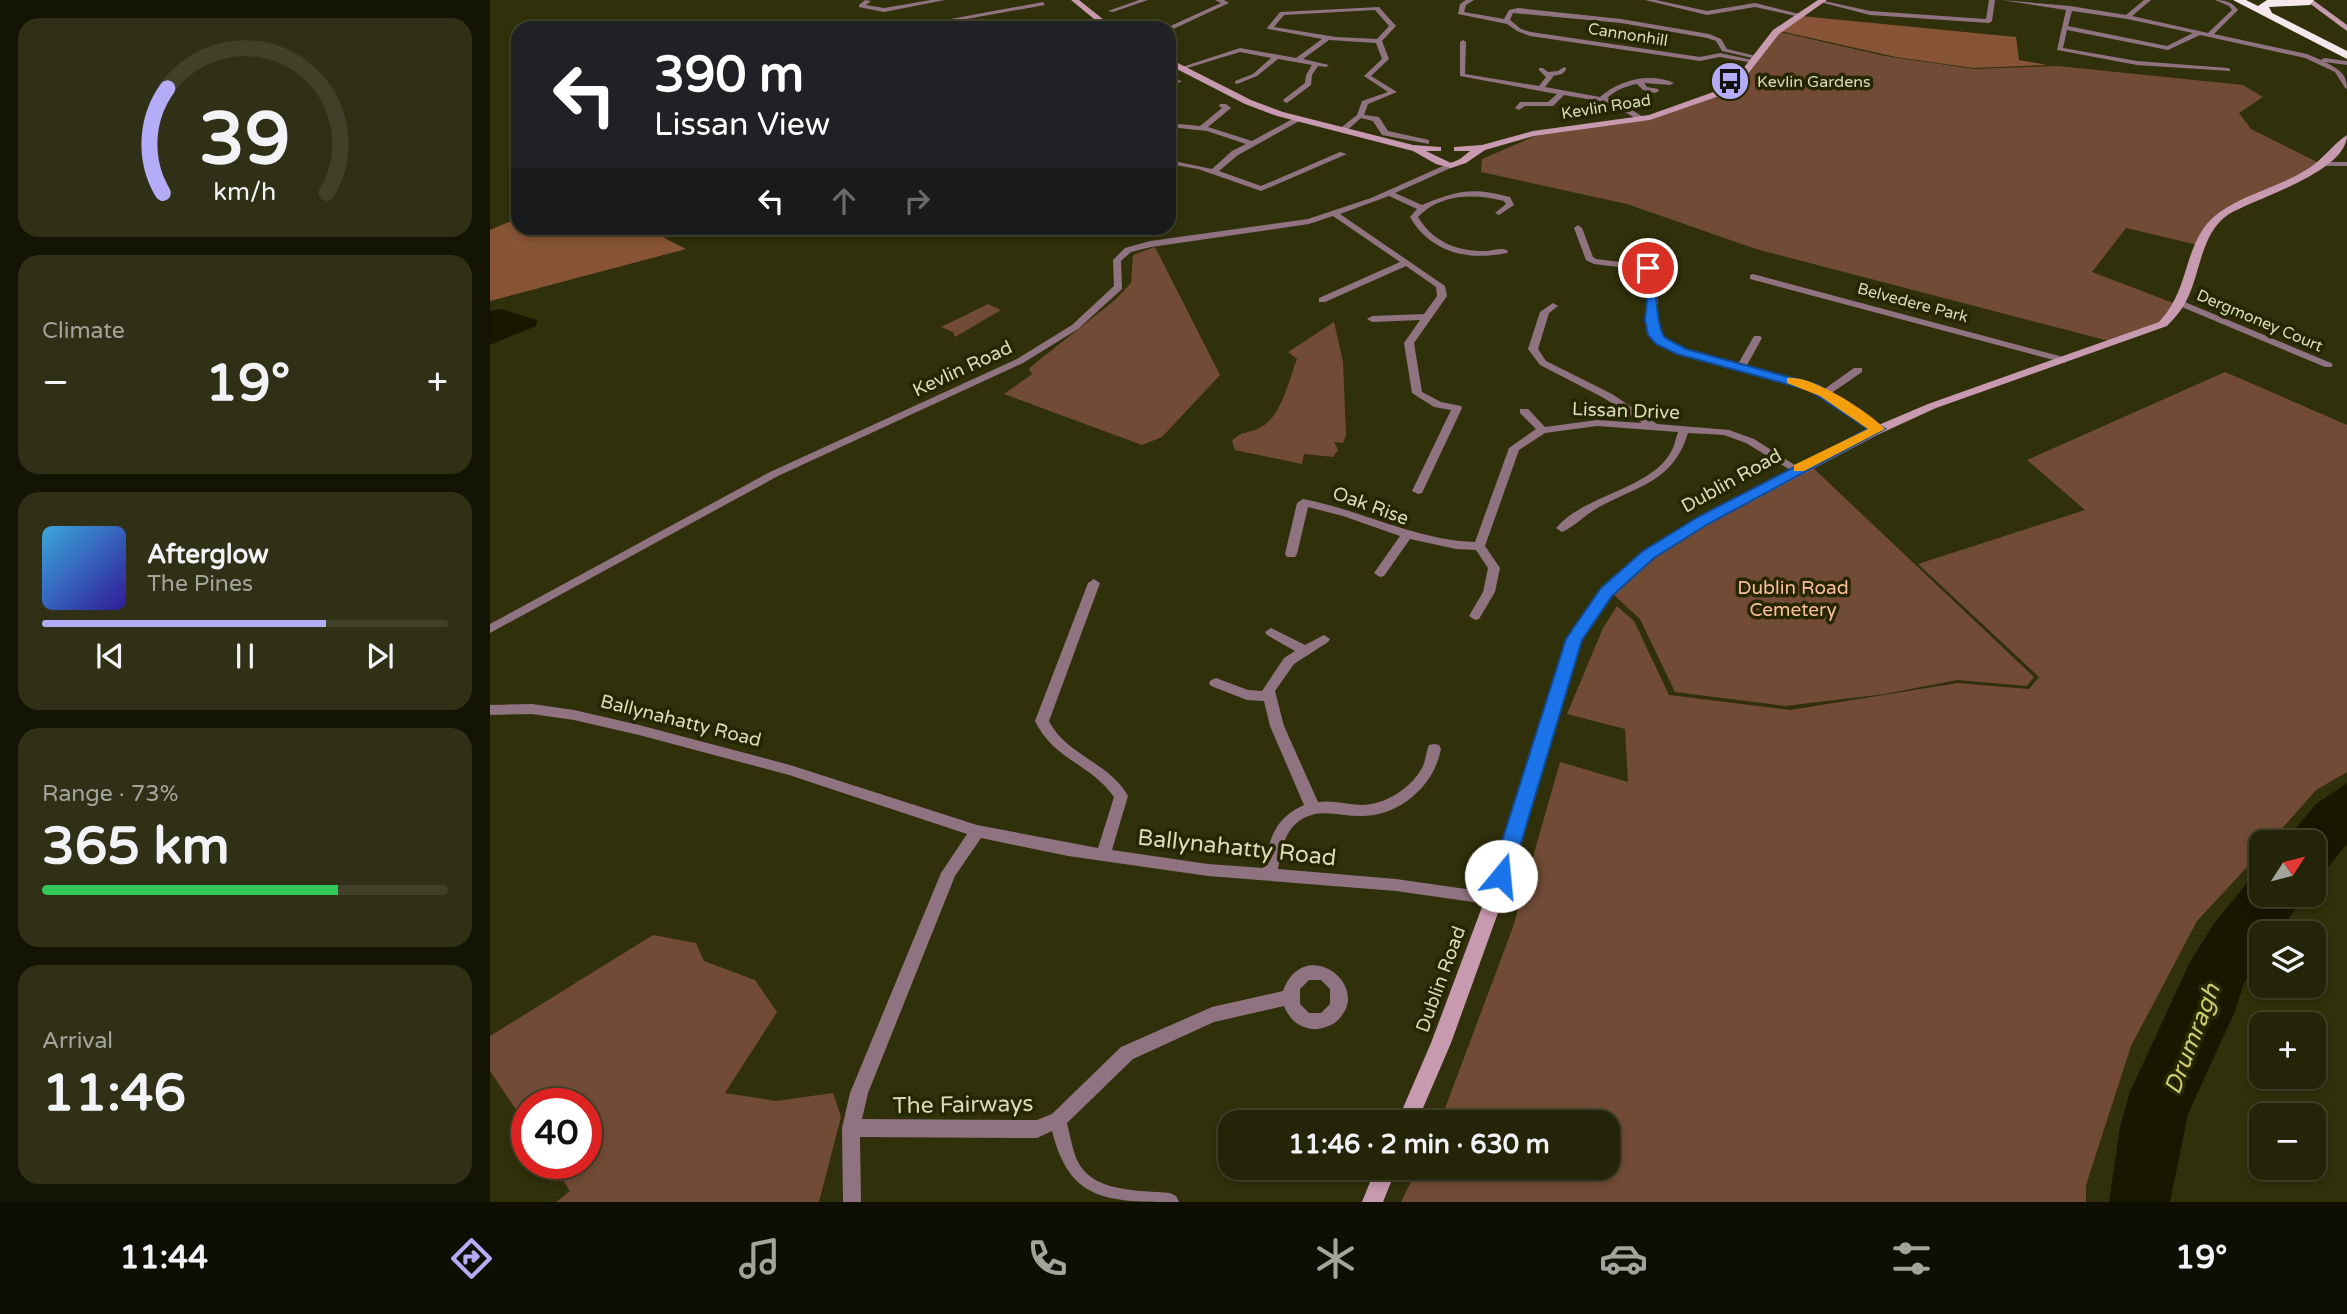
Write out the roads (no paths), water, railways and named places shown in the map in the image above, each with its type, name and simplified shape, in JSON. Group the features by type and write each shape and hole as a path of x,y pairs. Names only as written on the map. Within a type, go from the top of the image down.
{"highway":[{"path":"2239,0 2347,49"},
{"path":"2239,0 2347,56"},
{"path":"2295,0 2309,1"},
{"path":"2267,12 2263,7 2267,3 2309,1"}],"street":[{"path":"882,1 868,0 861,6 884,10 904,3 942,0"},
{"path":"1075,0 1101,21"},
{"path":"1111,10 1145,0"},
{"path":"1176,26 1226,3 1218,0"},
{"path":"1471,0 1463,4 1460,13 1509,18 1527,10 1668,28 1709,36 1719,40 1724,50 1755,59"},
{"path":"1648,0 1665,1 1707,13 1755,5 1800,15"},
{"path":"1822,0 1870,13 1989,21 1992,0"},
{"name":"Kevlin Road","path":"490,629 774,474 999,372 1055,341 1119,287 1118,260 1123,252 1150,244 1270,228 1335,214 1390,194 1433,163 1462,162 1482,148 1533,134 1640,119 1722,92 1735,85 1776,32 1822,0"},
{"path":"2004,0 2127,17 2320,60 2347,63"},
{"path":"2127,17 2148,0"},
{"path":"2210,34 2235,10 2231,5 2218,0"},
{"path":"2309,1 2347,29"},
{"path":"904,3 913,21"},
{"path":"949,21 1043,4"},
{"path":"1377,8 1393,26 1379,41 1328,37 1270,28 1282,13 1377,8"},
{"path":"2070,9 2059,49 2137,63 2228,70"},
{"name":"Cannonhill","path":"1509,18 1530,34 1700,59 1720,55 1755,59"},
{"path":"2064,27 2171,47 2200,32"},
{"path":"1296,61 1328,37"},
{"path":"1342,130 1360,116 1365,103 1394,90 1367,76 1385,59 1379,41"},
{"path":"1462,41 1461,75 1602,99 1623,106 1640,119"},
{"path":"2137,63 2138,41"},
{"path":"1182,68 1240,50 1326,65"},
{"path":"1237,82 1255,75 1275,58"},
{"path":"2320,60 2338,71 2347,87"},
{"path":"1287,101 1310,84 1309,75 1316,64"},
{"path":"1176,65 1248,102 1299,119 1413,148 1433,163 1438,149"},
{"path":"1539,89 1550,77 1544,71 1560,72 1564,69"},
{"path":"1602,99 1610,89 1656,80 1669,84 1680,83"},
{"path":"1640,83 1645,89 1655,91"},
{"path":"1519,108 1523,104 1550,104 1562,93"},
{"path":"1202,128 1227,108 1223,106"},
{"path":"1360,116 1376,119 1385,132 1426,142"},
{"path":"1214,171 1251,143 1299,119"},
{"path":"1176,126 1202,128 1251,143"},
{"name":"Dublin Road","path":"1412,1110 1441,1043 1494,898 1574,639 1590,612 1620,579 1649,554 1797,469 1878,429 1932,406 2163,324 2190,286 2204,238 2217,219 2323,163 2347,138"},
{"name":"Kevlin Road","path":"1413,148 1482,148"},
{"path":"1457,149 1467,156"},
{"path":"1176,163 1214,171 1261,189 1343,154"},
{"path":"2323,163 2347,164"},
{"path":"1500,212 1510,205 1507,199 1477,191 1456,194 1422,208 1414,217 1420,232 1448,248 1492,254 1504,251"},
{"path":"1390,194 1422,208"},
{"path":"1335,214 1440,286 1442,296 1409,343 1417,393 1438,405 1457,408 1418,491"},
{"path":"1578,228 1588,258 1648,268"},
{"path":"1657,243 1648,268 1653,301 1651,320 1655,335 1660,341 1681,352 1825,393 1878,429"},
{"path":"1322,300 1370,276 1406,263"},
{"name":"Belvedere Park","path":"1753,277 2064,360"},
{"name":"Dergmoney Court","path":"2180,303 2328,365"},
{"path":"1553,306 1545,312 1533,349 1543,363 1608,396 1655,426"},
{"path":"1372,319 1429,317"},
{"path":"1741,367 1757,338"},
{"path":"1825,393 1858,370"},
{"path":"1524,411 1542,430"},
{"name":"Lissan Drive","path":"1479,546 1514,448 1542,430 1598,422 1725,432 1751,441 1797,469"},
{"path":"1562,527 1576,512 1653,476 1677,453 1682,445 1684,429"},
{"name":"Oak Rise","path":"1291,554 1303,503 1320,505 1406,536 1457,547 1479,546"},
{"path":"1380,573 1406,536"},
{"path":"1475,616 1489,592 1494,568 1479,546"},
{"path":"1094,583 1042,722 1045,731 1065,750 1113,780 1121,796 1103,855"},
{"path":"1271,632 1306,651"},
{"path":"1313,808 1277,726 1268,690 1289,661 1324,639"},
{"path":"1216,683 1247,695 1270,697"},
{"name":"Ballynahatty Road","path":"490,710 533,709 574,715 725,751 977,831 1103,855 1269,876 1396,885 1494,898"},
{"path":"1269,876 1278,837 1294,817 1313,808 1328,806 1357,812 1388,807 1410,792 1431,769 1434,749"},
{"path":"852,1202 850,1128 859,1093 947,877 977,831"},
{"name":"The Fairways","path":"850,1128 1037,1129 1058,1120 1127,1053 1212,1014 1289,997"},
{"path":"1058,1120 1068,1160 1082,1182 1122,1198 1170,1202"},
{"path":"1372,1202 1381,1180"}],"water":[{"path":"501,309 537,320 536,326 490,345 490,311"},
{"path":"2347,783 2347,844 2326,869 2326,830 2294,830 2316,804"},
{"name":"Drumragh","path":"2249,881 2249,907 2297,907 2287,921 2249,921 2249,975 2188,1114 2170,1202 2109,1202 2120,1127 2130,1092 2190,962 2213,925"}],"place":[{"name":"Kevlin Gardens","path":"1730,81"}],"park label":[{"name":"Dublin Road Cemetery","path":"1793,598"}]}
